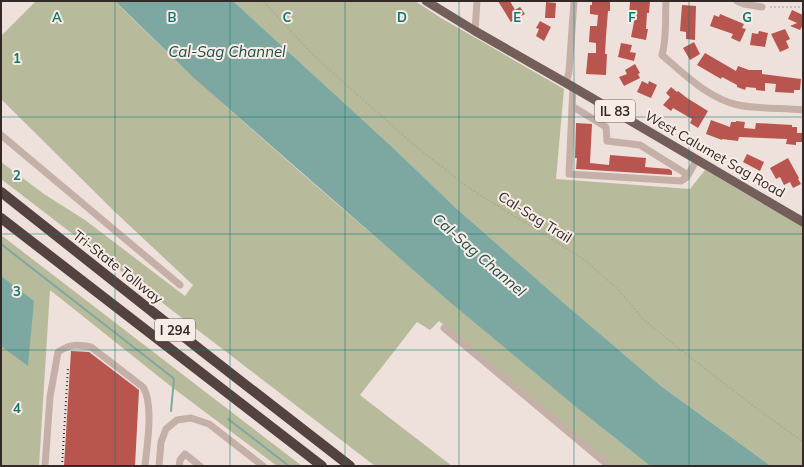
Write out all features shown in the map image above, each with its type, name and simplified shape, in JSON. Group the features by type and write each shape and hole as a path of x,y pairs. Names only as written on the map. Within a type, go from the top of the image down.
{"highway":[{"name":"Tri-State Tollway","path":"1,192 350,466"},
{"name":"I 294","path":"1,218 322,466"}],"main road":[{"name":"West Calumet Sag Road","path":"426,1 803,222"}],"street":[{"path":"475,31 478,1"},
{"path":"574,1 569,72 572,106 569,174 681,182 688,175 697,159"},
{"path":"666,1 664,33 665,43 662,55 684,76 723,100 738,105 803,110"},
{"path":"737,1 744,4 762,7"},
{"path":"572,106 606,127 607,141 640,145 688,175"},
{"path":"1,135 180,285"},
{"path":"444,328 609,466"},
{"path":"45,466 50,397 58,352 66,346 81,345 91,347 143,387 147,393 149,407 146,466"},
{"path":"159,466 161,442 166,429 177,420 191,418 209,424 263,466"},
{"path":"147,440 161,442"},
{"path":"179,466 180,460 185,454 200,466"}],"path":[{"name":"Cal-Sag Trail","path":"264,1 313,55 413,144 470,188 582,258 619,290 643,319 756,408 803,442"},
{"path":"762,7 803,7"}],"green space":[{"path":"36,1 115,1 199,82 344,210 534,372 650,466 613,466 439,321 430,330 417,322 360,395 452,466 375,466 1,179 1,162 44,194 85,220 185,296 193,285 114,211 1,99 1,36"},
{"path":"233,1 415,1 441,18 564,89 556,179 690,189 705,170 803,227 803,466 771,466 661,386 456,208 389,144"},
{"path":"1,235 302,466 277,466 173,388 50,290 39,466 1,466"}],"water":[{"name":"Cal-Sag Channel","path":"115,1 233,1 389,144 456,208 557,297 661,386 771,466 650,466 576,407 451,303 195,79"},
{"path":"1,276 34,301 28,366 1,346"}],"building":[{"path":"498,1 510,1 515,10 520,7 525,14 511,22"},
{"path":"592,1 610,1 605,54 607,54 606,75 586,74 588,53 596,53 596,43 589,42 590,26 597,26 598,15 590,14 590,5 592,5"},
{"path":"630,1 650,1 649,13 647,13 646,29 648,29 646,40 631,37 635,17 629,17"},
{"path":"546,2 556,3 555,18 545,18"},
{"path":"682,5 696,6 695,40 686,39 686,32 680,31"},
{"path":"792,10 803,15 803,25 800,30 790,26 797,23 788,19"},
{"path":"720,14 744,24 742,28 746,29 740,42 731,38 733,34 710,26 714,15 719,17"},
{"path":"540,21 551,27 544,41 536,36 539,29 536,28"},
{"path":"785,29 790,39 786,41 789,48 780,52 771,34"},
{"path":"759,31 768,33 765,47 750,45 752,33 758,34"},
{"path":"694,42 700,54 690,60 683,48"},
{"path":"621,43 632,45 630,52 636,53 634,61 618,57"},
{"path":"705,53 736,71 738,66 749,70 762,70 762,74 801,79 800,90 794,90 794,93 775,92 776,84 765,83 765,91 746,87 745,90 737,87 737,85 722,77 721,79 697,65"},
{"path":"635,64 640,73 638,74 640,78 624,86 619,77 627,74 625,70"},
{"path":"642,81 648,84 649,81 657,85 651,98 637,92"},
{"path":"671,87 708,111 698,128 690,123 692,119 673,108 671,111 663,105 670,97 666,93"},
{"path":"711,120 730,127 731,122 745,122 744,128 755,129 756,123 792,125 792,127 797,127 797,133 803,133 803,142 796,142 796,145 786,144 787,139 739,137 738,141 722,140 706,134"},
{"path":"576,123 592,124 590,163 609,165 610,155 646,158 645,167 669,169 672,171 672,175 576,169"},
{"path":"747,154 764,162 760,171 743,162"},
{"path":"788,158 801,184 793,188 790,182 784,185 780,177 776,179 770,168"},
{"path":"71,351 89,352 139,390 135,466 64,466"}],"waterway":[{"path":"1,244 172,377 174,379 171,411"},
{"path":"228,419 289,466"}],"railway":[{"path":"62,466 68,368"}]}
